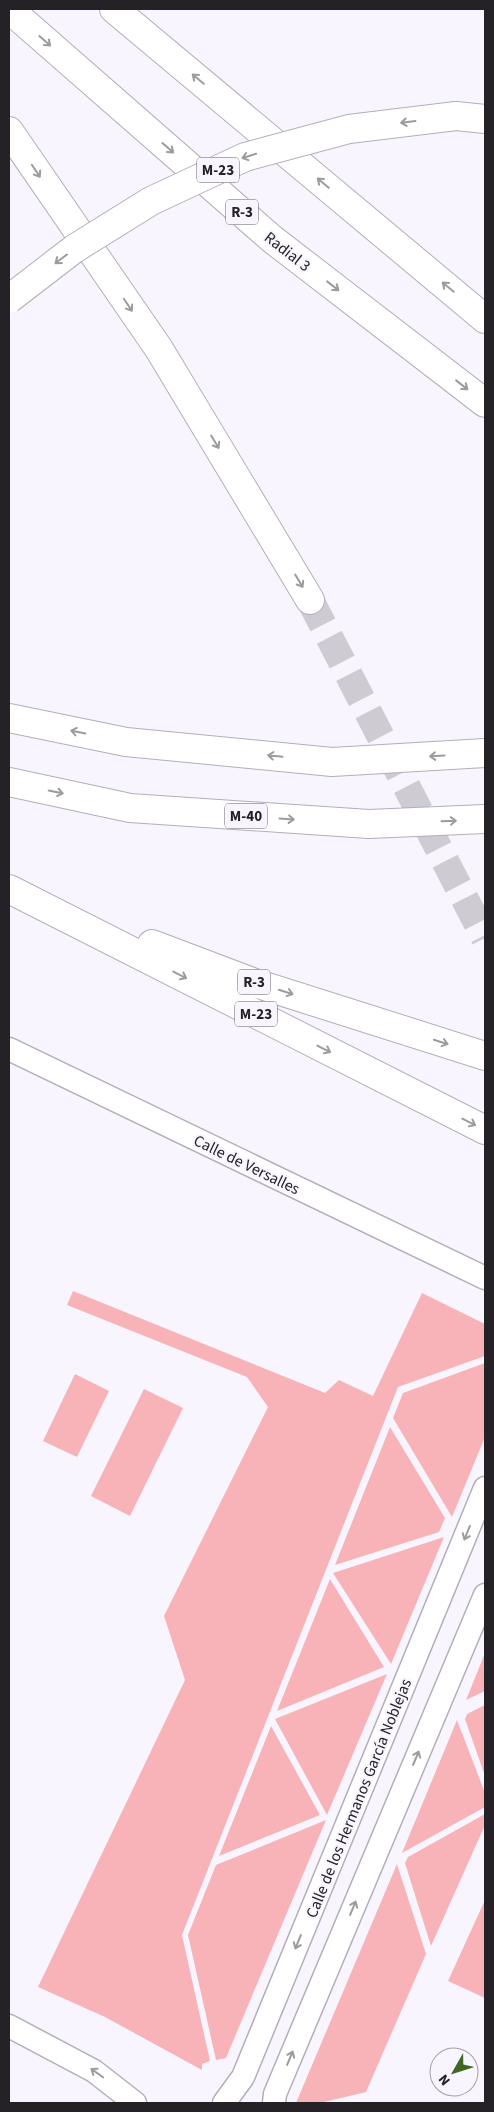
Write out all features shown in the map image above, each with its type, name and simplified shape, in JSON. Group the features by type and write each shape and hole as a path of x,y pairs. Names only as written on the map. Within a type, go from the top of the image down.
{"highway":[{"name":"Radial 3","path":"9,9 272,239 485,403"},
{"path":"114,9 485,318"},
{"name":"M-23","path":"9,299 74,249 151,201 245,157 348,129 456,116 485,119"},
{"path":"9,130 159,349 310,600"},
{"path":"9,718 126,742 332,762 485,753"},
{"name":"M-40","path":"9,782 130,808 369,824 485,819"},
{"name":"M-23","path":"18,893 485,1130"},
{"name":"R-3","path":"18,893 255,982 485,1056"}],"street":[{"name":"Calle de Versalles","path":"9,1049 485,1278"},
{"name":"Calle de los Hermanos García Noblejas","path":"224,2103 242,2077 485,1488"},
{"path":"274,2103 275,2094 485,1595"},
{"path":"9,2026 94,2071 135,2103"}],"shaded area":[{"path":"73,1291 325,1393 339,1380 373,1396 422,1293 485,1324 485,1356 398,1387 182,1935 210,2061 202,2064 202,2070 105,2017 38,1987 185,1680 164,1616 268,1407 247,1377 67,1305"},
{"path":"485,1363 485,1437 452,1517 393,1418 403,1393"},
{"path":"75,1374 109,1391 77,1457 43,1441"},
{"path":"144,1389 183,1408 130,1516 91,1496"},
{"path":"390,1427 445,1518 439,1532 335,1565"},
{"path":"444,1537 391,1664 333,1573"},
{"path":"330,1579 384,1667 277,1711"},
{"path":"485,1653 485,1691 466,1700"},
{"path":"387,1674 327,1815 275,1719"},
{"path":"485,1705 485,1776 465,1719 467,1714"},
{"path":"457,1720 485,1793 485,1807 402,1853"},
{"path":"271,1726 320,1815 219,1856"},
{"path":"485,1814 485,1825 431,1946 405,1863 408,1857"},
{"path":"326,1820 226,2058 216,2060 188,1935 216,1865"},
{"path":"397,1864 426,1954 366,2092 320,2103 296,2103"},
{"path":"485,1900 485,1998 448,1981"}],"tunnel":[{"path":"310,600 485,938"}]}
